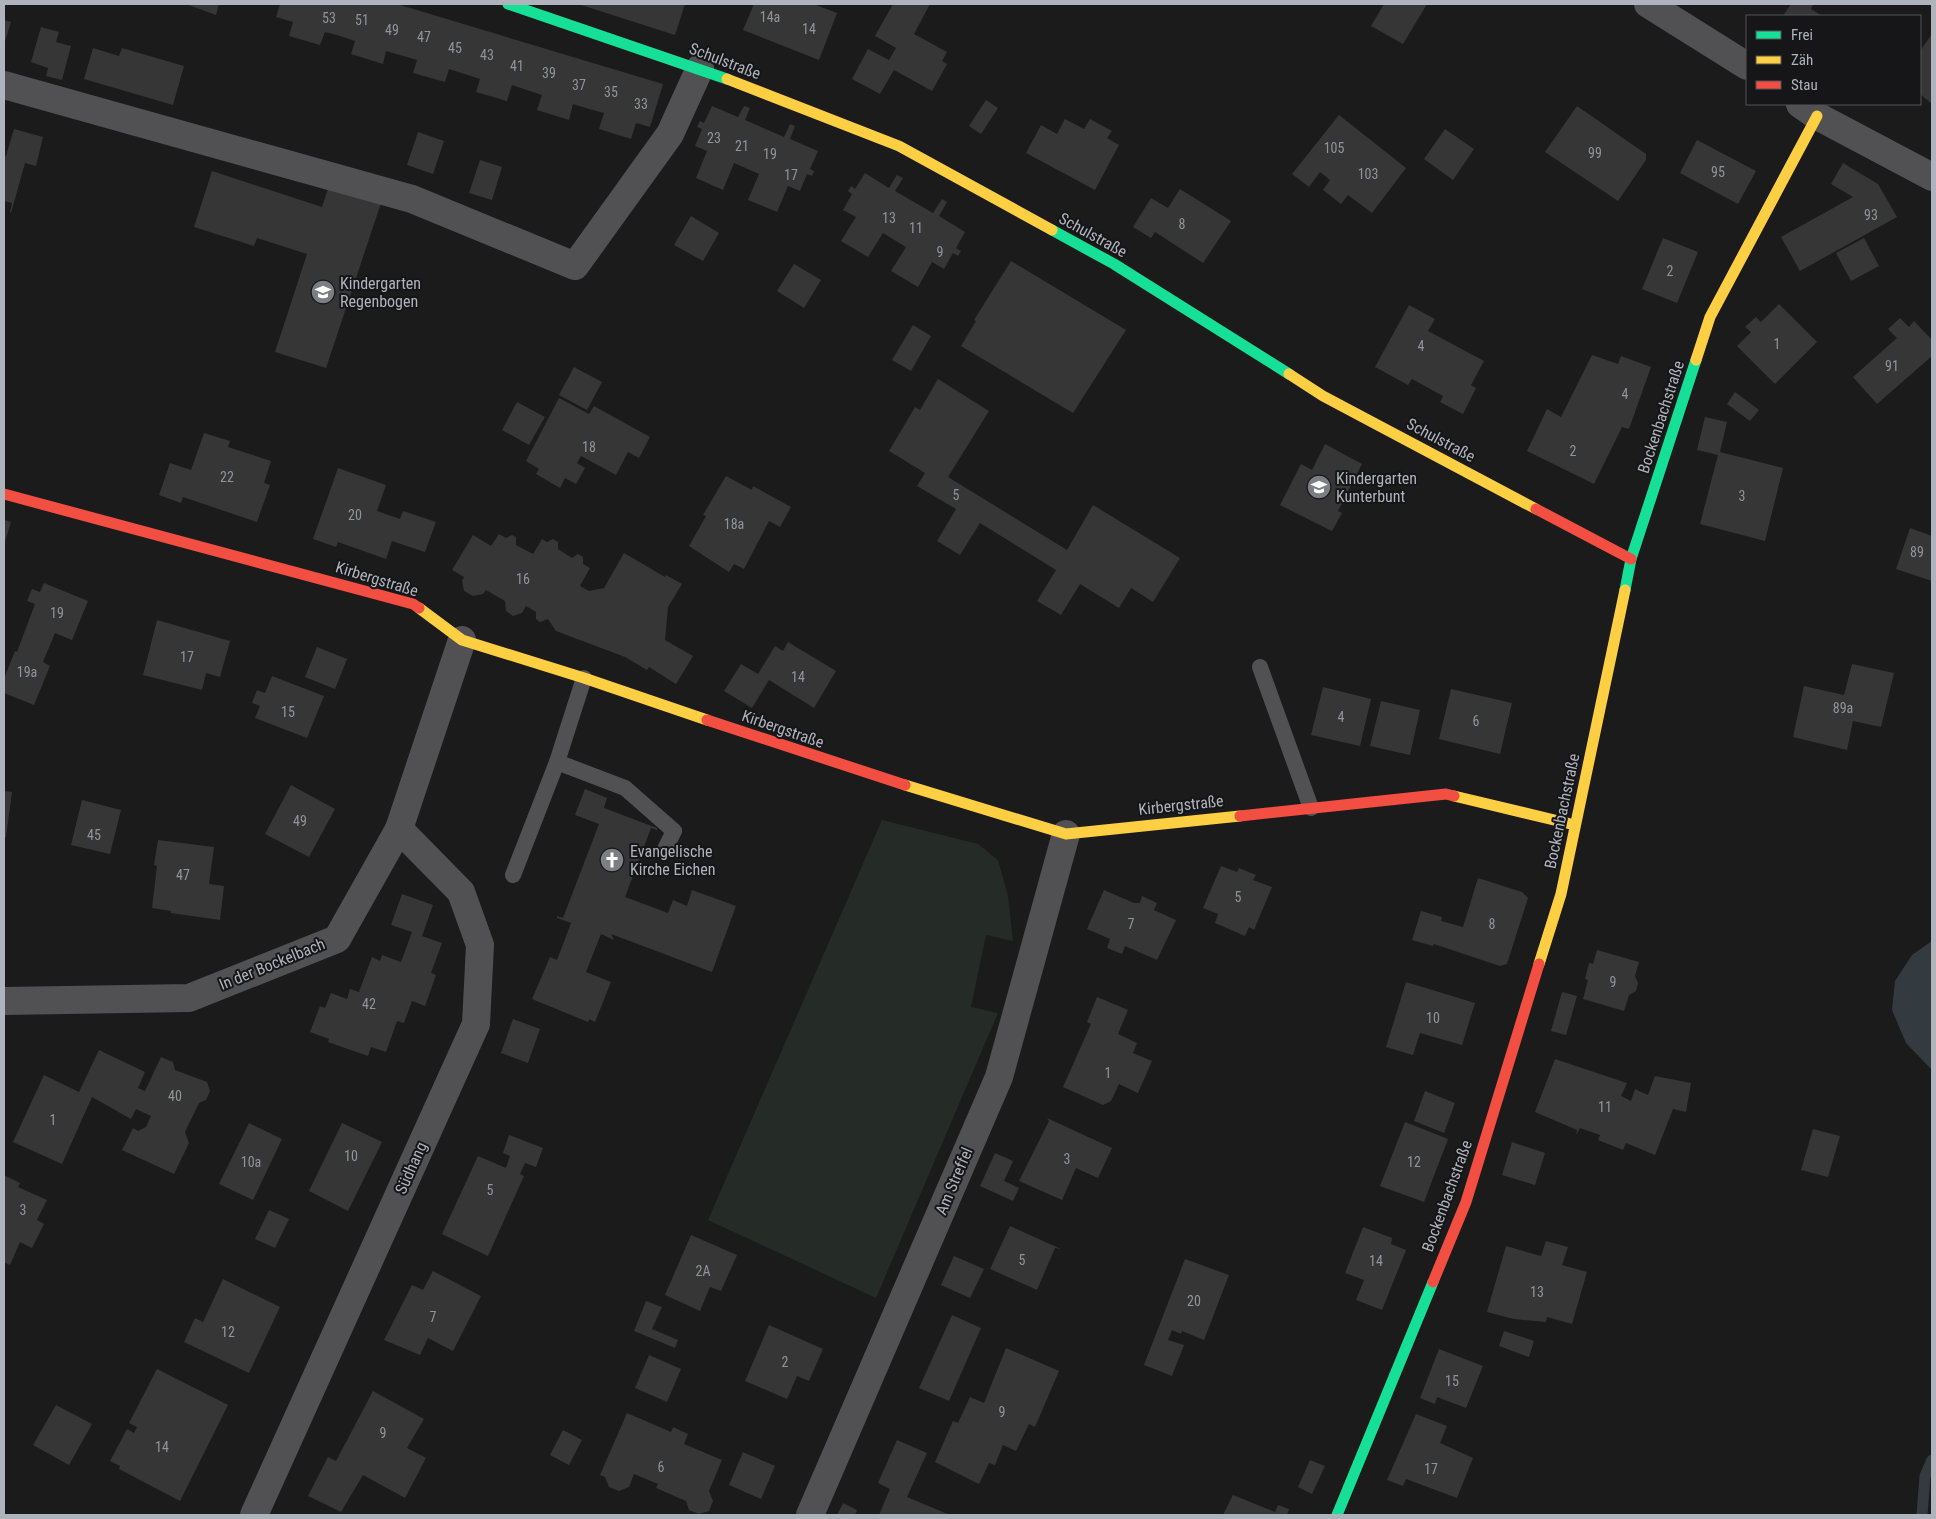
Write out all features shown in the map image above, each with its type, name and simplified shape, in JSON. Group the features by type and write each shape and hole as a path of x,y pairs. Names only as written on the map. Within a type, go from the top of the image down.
{"street":[{"name":"Schulstraße","path":"508,4 700,68 900,146 1114,264 1323,396 1631,560"},
{"path":"1648,4 1746,65"},
{"path":"4,85 412,199 575,266 670,134 700,68"},
{"path":"1808,110 1932,177"},
{"name":"Bockenbachstraße","path":"1337,1515 1466,1202 1561,894 1631,560 1710,317 1808,110"},
{"name":"Kirbergstraße","path":"4,494 413,604 462,640 584,678 824,760 1066,834 1446,794 1575,826"},
{"name":"In der Bockelbach","path":"4,1001 188,998 337,939 399,829 462,640"},
{"name":"Südhang","path":"254,1515 476,1024 480,945 461,892 399,829"},
{"name":"Am Streffel","path":"810,1515 999,1077 1066,834"}],"lane":[{"path":"1260,667 1311,808"},
{"path":"513,874 557,762 584,678"},
{"path":"557,762 625,788 674,831 664,851"}],"shaded area":[{"path":"882,820 978,844 998,860 1008,896 1013,941 986,935 971,1007 998,1013 876,1298 708,1220"},
{"path":"1932,941 1932,1070 1906,1043 1892,1010 1895,981 1912,955"}],"building":[{"path":"186,4 219,4 216,15"},
{"path":"280,4 397,4 663,84 650,127 636,123 631,139 599,129 604,113 573,104 569,120 537,110 542,95 512,85 507,101 476,92 480,79 449,69 445,82 413,73 417,60 386,51 383,64 351,54 355,41 340,36 325,32 320,45 289,36 293,22 276,17"},
{"path":"578,4 685,4 675,35"},
{"path":"754,4 813,4 837,13 819,60 743,30"},
{"path":"893,4 930,4 914,34 947,52 942,61 947,64 932,91 894,70 880,94 852,79 868,49 889,60 896,48 875,36"},
{"path":"1384,4 1427,4 1403,44 1371,26"},
{"path":"1791,4 1813,4 1811,9 1820,15 1784,15"},
{"path":"4,20 11,22 4,45"},
{"path":"41,27 59,32 56,42 71,46 62,80 46,76 48,68 31,62"},
{"path":"1932,34 1932,104 1921,95 1921,50"},
{"path":"93,48 119,56 122,48 184,66 173,105 84,79"},
{"path":"986,100 998,108 981,134 969,126"},
{"path":"712,106 738,117 744,106 750,108 745,120 784,137 790,124 795,126 790,139 818,151 810,169 814,171 812,176 807,174 800,191 788,186 777,212 748,200 759,174 734,163 723,190 696,178 707,151 695,146 702,129 697,127 700,121 704,123"},
{"path":"1577,106 1646,154 1646,160 1618,201 1545,152"},
{"path":"1339,115 1406,168 1372,213 1348,195 1341,204 1323,190 1330,180 1320,172 1309,187 1292,174"},
{"path":"1065,119 1084,129 1090,119 1112,131 1107,138 1119,145 1095,190 1026,153 1041,125 1057,134"},
{"path":"14,129 43,137 36,166 25,163 11,213 12,203 4,201 4,156 6,156"},
{"path":"1445,129 1474,149 1453,180 1424,159"},
{"path":"418,132 444,141 433,174 407,165"},
{"path":"1697,140 1756,171 1738,204 1680,173"},
{"path":"480,160 502,167 492,200 469,193"},
{"path":"1843,163 1878,184 1897,217 1800,271 1781,237 1853,197 1831,184"},
{"name":"Kindergarten Regenbogen","path":"212,171 322,207 330,183 382,200 326,368 275,352 307,254 257,238 254,246 194,227"},
{"path":"865,173 889,188 897,175 903,178 895,191 933,213 942,199 947,202 939,216 965,232 956,248 961,251 958,256 953,253 944,269 932,262 918,287 891,271 906,247 883,233 868,257 841,241 856,217 843,210 852,194 848,191 851,186 855,189"},
{"path":"1180,189 1231,221 1203,263 1155,232 1151,238 1133,227 1151,198 1168,208"},
{"path":"691,216 719,233 703,261 674,245"},
{"path":"1663,238 1698,252 1677,303 1642,289"},
{"path":"1864,238 1879,266 1851,281 1836,253"},
{"path":"1011,261 1126,330 1073,413 961,346 976,321 974,320"},
{"path":"794,264 821,280 804,308 777,291"},
{"path":"1779,304 1817,342 1775,384 1737,346 1751,332 1745,327 1756,317 1761,322"},
{"path":"1409,305 1435,319 1428,331 1484,361 1471,385 1476,388 1463,414 1440,402 1443,396 1412,379 1408,385 1375,367"},
{"path":"1900,318 1909,327 1914,321 1932,340 1932,356 1877,404 1853,377 1897,338 1888,329"},
{"path":"913,325 931,336 911,371 892,360"},
{"path":"1592,355 1618,364 1621,356 1651,367 1629,429 1622,427 1594,484 1527,451 1547,409 1561,417"},
{"path":"574,367 602,382 587,410 559,395"},
{"path":"938,379 989,411 948,477 1067,550 1093,505 1180,558 1153,602 1131,588 1119,608 1080,584 1061,615 1037,601 1056,570 980,523 960,555 937,541 956,509 917,486 925,473 889,451 915,407 920,410"},
{"path":"1735,392 1759,410 1750,421 1727,404"},
{"path":"559,398 589,414 594,406 650,437 639,458 628,452 616,475 581,456 577,463 585,468 576,484 565,478 560,488 536,474 539,469 526,461"},
{"path":"517,402 545,417 529,445 502,430"},
{"path":"1705,417 1727,422 1720,452 1783,468 1765,541 1700,524 1718,455 1697,450"},
{"path":"204,433 230,441 228,447 271,461 264,483 270,485 257,522 183,497 181,503 159,495 170,463 191,470"},
{"name":"Kindergarten Kunterbunt","path":"1325,444 1362,464 1338,511 1342,513 1332,531 1280,505 1301,464 1312,470"},
{"path":"338,468 386,485 377,511 400,519 403,511 436,522 425,552 392,541 386,559 338,542 336,547 313,539"},
{"path":"726,476 752,490 753,486 791,507 780,527 769,521 744,569 734,564 729,572 689,546 706,516 703,515"},
{"path":"4,520 11,522 5,542 4,542"},
{"path":"1910,528 1932,536 1932,581 1896,569"},
{"path":"499,534 506,538 512,535 516,537 516,545 533,554 542,539 547,542 553,539 558,542 558,549 572,558 578,554 583,557 583,564 590,568 580,586 589,591 604,588 624,553 665,577 666,575 682,584 668,607 665,640 693,656 676,684 649,667 647,670 625,657 556,631 548,619 540,622 536,619 536,612 526,606 522,613 513,616 506,611 505,601 486,590 483,594 473,596 464,591 462,581 464,577 452,570 473,535 491,546"},
{"path":"44,583 88,601 72,640 55,633 43,662 50,666 34,705 4,693 4,679 15,651 17,652 35,604 27,601 32,589 40,592"},
{"path":"157,620 230,641 220,677 206,673 202,690 143,675"},
{"path":"788,642 836,671 814,708 769,680 752,708 724,691 741,664 758,674 775,646 783,651"},
{"path":"317,647 347,659 335,689 305,677"},
{"path":"1852,664 1894,673 1881,727 1853,721 1847,750 1793,737 1804,686 1844,695"},
{"path":"272,676 324,696 307,738 255,718 260,706 252,703 257,690 265,693"},
{"path":"1323,687 1371,699 1360,746 1311,735"},
{"path":"1451,689 1512,703 1500,754 1439,739"},
{"path":"1381,701 1420,710 1410,755 1370,746"},
{"path":"291,785 335,809 309,857 265,834"},
{"name":"Evangelische Kirche Eichen","path":"585,789 607,798 604,808 657,828 657,830 651,828 625,897 668,913 673,900 687,906 692,890 736,906 712,972 611,934 614,940 601,934 586,972 611,982 595,1022 589,1019 588,1022 532,999 550,957 557,960 571,923 557,918 557,916 563,918 599,824 575,815"},
{"path":"4,791 12,792 6,837 4,837"},
{"path":"82,800 121,810 110,854 71,845"},
{"path":"158,840 214,847 209,884 224,886 220,920 171,913 171,911 152,908 157,866 154,865"},
{"path":"1221,866 1237,872 1239,868 1256,875 1253,880 1272,887 1254,930 1249,927 1245,936 1215,923 1218,914 1203,908"},
{"path":"1478,878 1522,892 1528,898 1507,964 1500,966 1434,944 1433,946 1412,940 1421,911 1442,917 1441,921 1463,927"},
{"path":"1104,890 1134,903 1140,903 1142,896 1157,903 1154,910 1176,920 1157,960 1125,946 1122,954 1107,948 1110,939 1087,929"},
{"path":"402,894 433,905 422,936 442,943 431,973 436,975 425,1006 412,1001 404,1023 397,1021 386,1052 371,1047 368,1056 328,1042 329,1039 310,1032 320,1006 325,1008 331,993 347,999 350,989 359,992 372,957 380,961 382,955 401,962 412,932 391,925"},
{"path":"1597,950 1639,962 1635,976 1638,983 1636,991 1629,995 1624,1011 1583,999 1588,980 1585,979 1589,963 1593,964"},
{"path":"1406,982 1475,1003 1462,1045 1420,1033 1413,1055 1386,1047"},
{"path":"1562,992 1577,996 1566,1035 1551,1031"},
{"path":"1097,997 1128,1010 1118,1034 1137,1043 1133,1053 1152,1061 1138,1093 1119,1084 1111,1101 1103,1105 1063,1087 1091,1024 1087,1022"},
{"path":"513,1019 540,1029 528,1063 501,1053"},
{"path":"99,1050 145,1072 138,1088 145,1091 161,1057 173,1062 175,1070 207,1082 210,1091 206,1100 199,1103 185,1132 189,1143 174,1174 122,1150 133,1128 138,1131 146,1127 151,1116 136,1109 131,1119 92,1097 62,1164 13,1142 44,1075 79,1092"},
{"path":"1555,1059 1627,1083 1621,1096 1631,1101 1635,1089 1648,1095 1655,1076 1691,1083 1686,1112 1673,1109 1655,1155 1626,1143 1623,1150 1598,1140 1600,1135 1580,1128 1576,1135 1577,1130 1535,1112"},
{"path":"1425,1091 1455,1103 1444,1133 1414,1121"},
{"path":"1047,1118 1112,1148 1098,1178 1076,1168 1062,1200 1019,1181 1049,1121"},
{"path":"1405,1122 1448,1139 1424,1202 1380,1186"},
{"path":"249,1123 282,1139 253,1200 219,1184"},
{"path":"342,1123 382,1142 348,1211 309,1191"},
{"path":"1813,1129 1840,1136 1828,1177 1801,1170"},
{"path":"509,1135 543,1148 536,1167 525,1163 520,1174 524,1176 488,1256 442,1234 478,1156 506,1168 510,1156 503,1153"},
{"path":"1512,1142 1545,1153 1535,1185 1502,1175"},
{"path":"995,1153 1013,1161 1004,1181 1019,1188 1013,1201 980,1186"},
{"path":"4,1175 20,1183 18,1187 47,1200 37,1220 44,1224 32,1248 20,1242 10,1265 4,1262"},
{"path":"269,1210 289,1219 275,1248 255,1239"},
{"path":"1010,1226 1061,1249 1055,1248 1037,1290 990,1269"},
{"path":"1363,1227 1392,1238 1391,1244 1406,1250 1382,1310 1356,1300 1364,1280 1345,1273"},
{"path":"691,1235 737,1255 721,1291 710,1287 700,1311 665,1295"},
{"path":"1546,1241 1568,1247 1562,1265 1587,1272 1572,1324 1547,1317 1546,1322 1514,1319 1487,1312 1506,1246 1541,1256"},
{"path":"954,1256 984,1269 970,1298 941,1285"},
{"path":"1185,1259 1229,1275 1204,1340 1182,1331 1181,1334 1172,1330 1168,1340 1184,1345 1172,1376 1144,1365"},
{"path":"433,1271 481,1296 453,1351 428,1338 420,1355 384,1340 412,1285 423,1290"},
{"path":"223,1279 280,1307 249,1373 184,1342 195,1318 203,1322"},
{"path":"646,1301 662,1307 652,1329 678,1340 675,1348 634,1331"},
{"path":"952,1315 981,1328 949,1401 919,1388"},
{"path":"769,1325 823,1349 809,1381 797,1376 787,1399 745,1381"},
{"path":"1504,1331 1534,1341 1529,1357 1499,1346"},
{"path":"1006,1348 1059,1371 1035,1427 1029,1424 1016,1451 1003,1445 995,1465 989,1463 979,1484 935,1462 953,1421 958,1423 970,1397 984,1403"},
{"path":"1439,1349 1483,1366 1466,1408 1437,1397 1435,1404 1420,1398"},
{"path":"649,1355 681,1369 667,1402 635,1388"},
{"path":"157,1369 228,1405 180,1501 119,1469 120,1466 110,1461 127,1429 134,1433 137,1427 129,1423"},
{"path":"373,1391 424,1419 407,1448 426,1458 405,1498 363,1475 341,1512 308,1496 328,1457 336,1461"},
{"path":"56,1405 92,1424 69,1465 33,1445"},
{"path":"627,1413 671,1432 673,1427 688,1434 684,1444 722,1460 709,1491 713,1501 709,1511 699,1514 689,1510 686,1501 656,1488 658,1484 634,1474 629,1487 619,1491 609,1487 605,1477 600,1475"},
{"path":"1416,1414 1447,1426 1440,1443 1473,1458 1457,1498 1406,1479 1403,1486 1387,1480"},
{"path":"563,1430 582,1440 569,1465 550,1455"},
{"path":"897,1440 927,1453 907,1497 950,1515 879,1515 890,1489 878,1483"},
{"path":"743,1452 775,1466 761,1499 729,1485"},
{"path":"1310,1460 1325,1466 1312,1494 1298,1487"},
{"path":"1233,1495 1275,1512 1278,1505 1289,1509 1287,1515 1223,1515"},
{"path":"843,1503 857,1510 855,1515 837,1515"}],"waterway":[{"path":"1922,1515 1925,1476 1932,1460"}],"traffic: fast":[{"path":"508,4 727,79"},
{"path":"1052,230 1114,264 1289,374"},
{"path":"1625,590 1631,559 1696,360"},
{"path":"1337,1515 1433,1282"}],"traffic: slow":[{"path":"727,79 899,146 1052,230"},
{"path":"1696,360 1710,317 1817,116"},
{"path":"1289,374 1323,396 1536,509"},
{"path":"1539,964 1561,894 1625,590"},
{"path":"419,608 462,640 584,678 707,720"},
{"path":"905,785 1066,834 1240,816"},
{"path":"1454,796 1575,825"}],"traffic: jam":[{"path":"4,494 413,604 419,608"},
{"path":"1536,509 1631,559"},
{"path":"707,720 905,785"},
{"path":"1240,816 1446,794 1454,796"},
{"path":"1433,1282 1466,1202 1539,964"}],"place":[{"name":"Kindergarten Regenbogen","path":"323,292"},
{"name":"Kindergarten Kunterbunt","path":"1319,487"},
{"name":"Evangelische Kirche Eichen","path":"612,860"}]}
